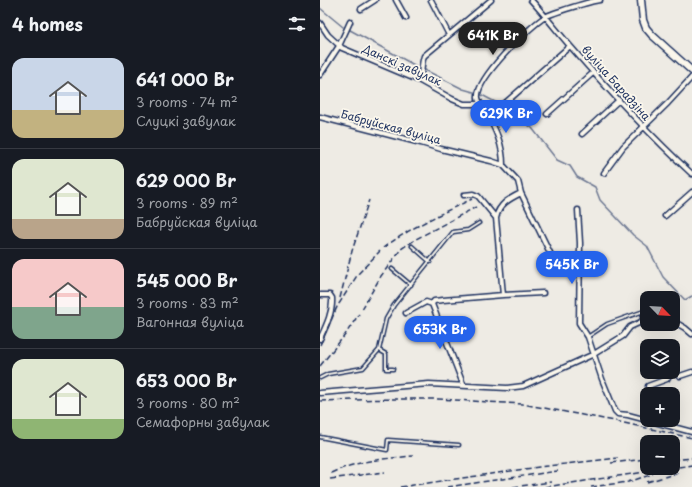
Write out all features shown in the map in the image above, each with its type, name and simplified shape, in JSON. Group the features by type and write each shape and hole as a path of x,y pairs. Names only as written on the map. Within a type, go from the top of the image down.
{"main road":[{"path":"641,0 643,20 646,28 692,71"}],"street":[{"path":"361,9 375,0"},
{"path":"396,0 406,18"},
{"path":"432,0 449,35"},
{"path":"420,81 424,56 491,0"},
{"name":"вуліца Барадзіна","path":"531,0 619,100 692,174"},
{"path":"503,165 503,155 500,141 478,97 479,90 484,80 509,49 527,30 546,16 600,0"},
{"path":"320,75 339,46 350,22"},
{"name":"Данскі завулак","path":"320,23 328,34 342,48 420,81 452,99 464,104 477,104 485,110"},
{"path":"485,110 504,104 570,46"},
{"path":"547,114 594,72"},
{"path":"604,173 623,147 692,77"},
{"path":"582,134 619,100"},
{"name":"Бабруйская вуліца","path":"320,117 440,149 482,158 503,165 518,181 521,193 554,261"},
{"path":"665,216 692,192"},
{"path":"503,295 496,218 497,212 504,202 521,193"},
{"path":"464,195 472,194 478,196 496,218"},
{"path":"578,210 580,243 579,323 588,337 602,379 615,411 618,414 640,418"},
{"path":"432,304 434,301 443,300 542,293"},
{"path":"320,295 330,295 332,298 329,316 320,339"},
{"path":"406,313 426,302 432,304"},
{"path":"432,304 463,384"},
{"path":"320,393 429,384 463,384 506,388 523,386 594,354 623,336 630,327 640,322"},
{"path":"680,325 686,328 692,334"},
{"path":"648,387 667,378 674,372 680,376 692,372"},
{"path":"673,427 692,432"}],"lane":[{"path":"320,378 328,374 363,368 379,350 386,319 394,305 454,232 468,230 479,222"},
{"path":"412,246 430,262"},
{"path":"392,269 411,285"},
{"path":"588,337 607,324 640,312"},
{"path":"379,350 386,354 386,369 393,369"},
{"path":"320,437 387,450 388,440 459,445"}],"waterway":[{"path":"320,8 343,27"},
{"path":"350,30 416,66"},
{"path":"425,70 463,89 477,93"},
{"path":"480,94 497,103"},
{"path":"502,107 532,128 557,160 570,166 577,177 595,187 600,200 633,235 647,246 663,277 685,300 692,296"}],"railway":[{"path":"383,248 415,227 472,199"},
{"path":"340,298 352,251 369,200"},
{"path":"362,309 381,276 401,249 416,239 476,207"},
{"path":"320,345 337,307 358,274 380,251"},
{"path":"320,366 345,335 359,314"},
{"path":"320,401 438,399 522,404 615,421 692,438"},
{"path":"331,473 351,465 381,459 413,456"},
{"path":"400,487 539,467 618,458"},
{"path":"680,459 692,458"},
{"path":"611,463 640,460"},
{"path":"545,487 692,465"},
{"path":"447,487 558,471"},
{"path":"330,479 385,472"},
{"path":"591,487 628,482 650,475"},
{"path":"647,482 671,475"},
{"path":"513,487 551,482"}]}
